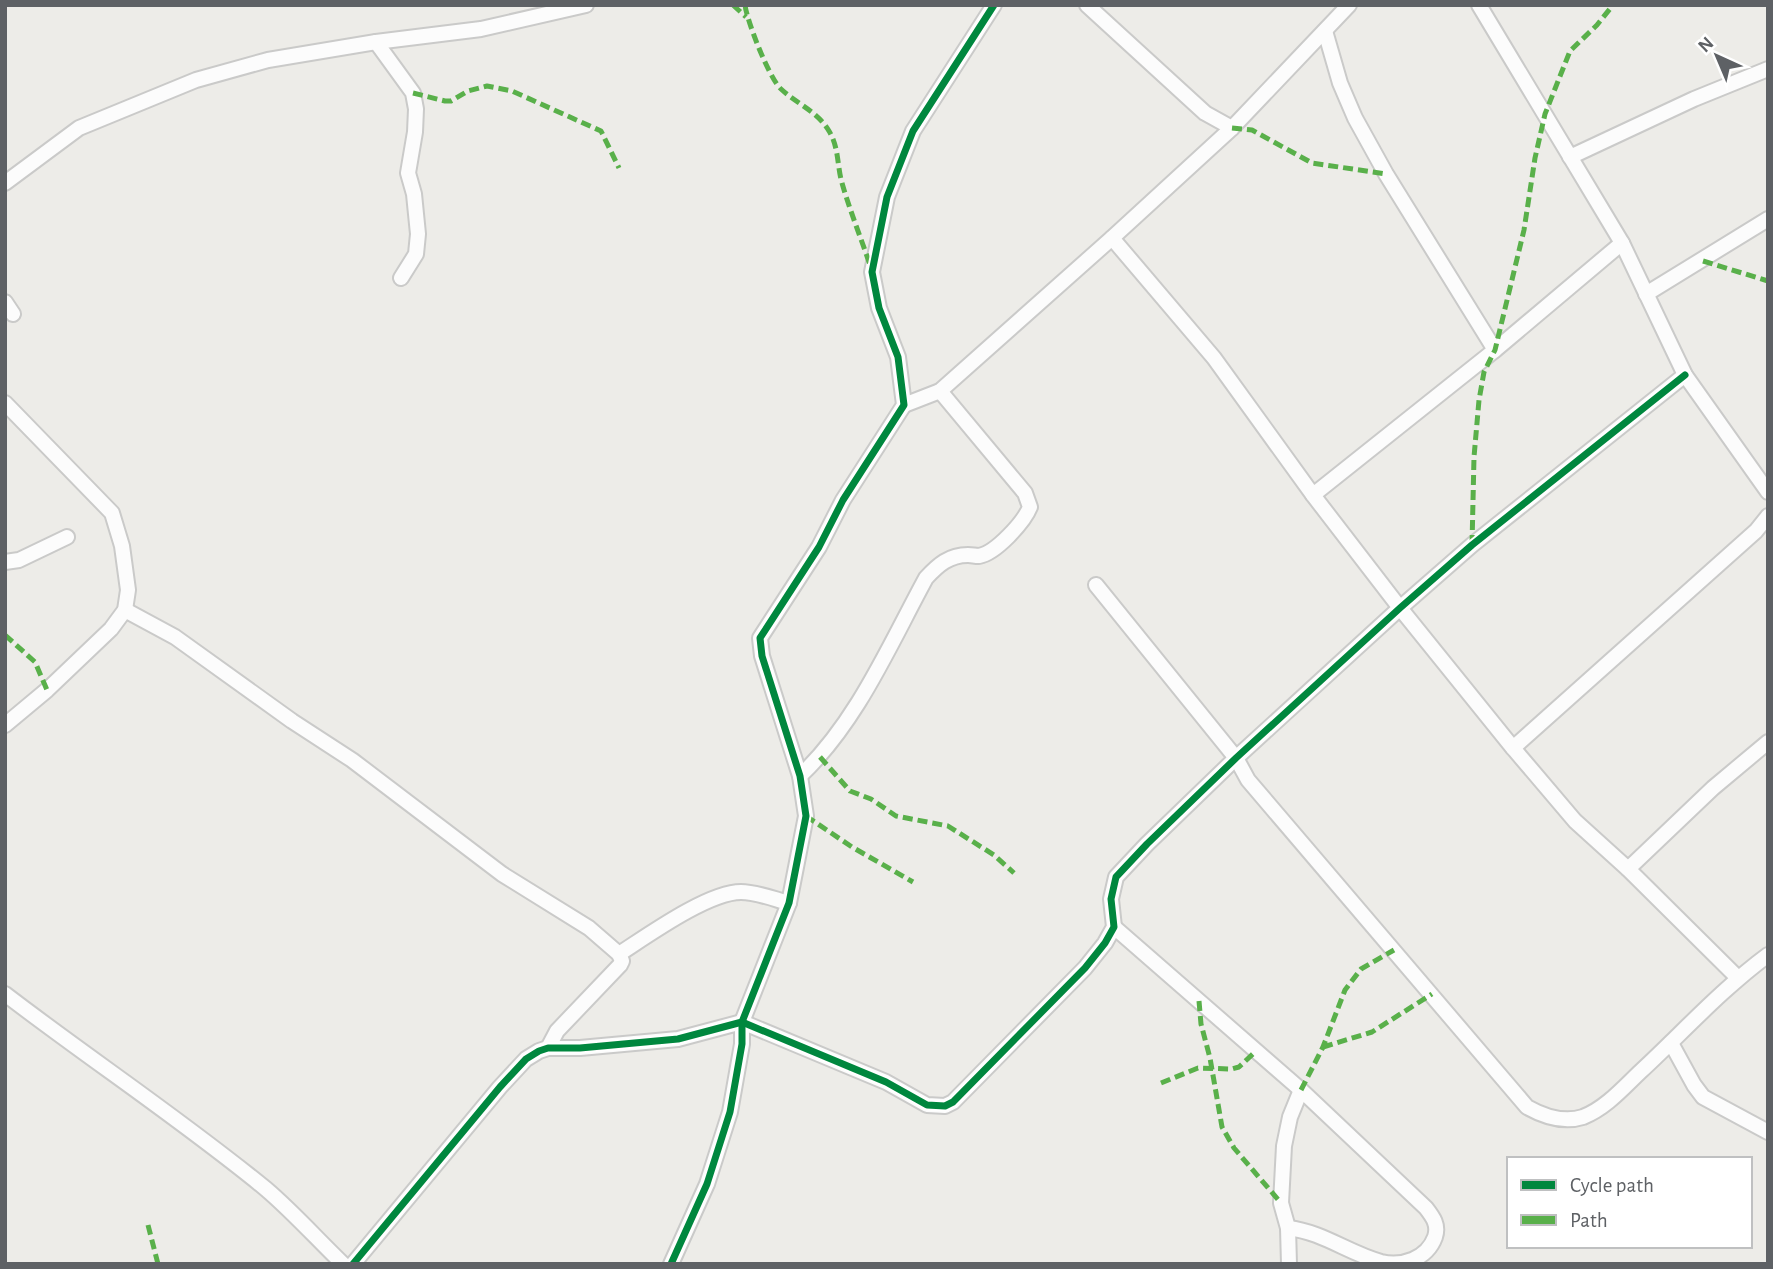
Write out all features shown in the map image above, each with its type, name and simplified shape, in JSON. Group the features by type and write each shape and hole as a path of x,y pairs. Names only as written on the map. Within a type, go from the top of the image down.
{"street":[{"path":"5,183 79,128 196,80 268,60 376,42 481,29 586,5"},
{"path":"904,405 898,357 878,308 872,272 887,197 914,131 994,5"},
{"path":"1087,5 1205,113 1232,128"},
{"path":"671,1264 707,1184 730,1112 742,1044 742,1022 789,903 806,816 800,776 762,656 760,638 819,547 843,500 904,405 940,391 1112,238 1232,128 1349,5"},
{"path":"1479,5 1622,243 1685,375 1768,492"},
{"path":"1325,31 1340,83 1356,118 1386,174 1495,351"},
{"path":"376,42 413,93 416,108 408,173 414,194 418,234 415,254 401,278"},
{"path":"1570,157 1694,99 1768,69"},
{"path":"1646,294 1768,219"},
{"path":"1112,238 1214,358 1313,495 1513,748 1575,821 1628,869 1738,978"},
{"path":"1313,495 1495,351 1622,243"},
{"path":"353,1264 500,1087 526,1059 548,1048 580,1048 678,1039 742,1022 886,1082 927,1104 945,1106 953,1101 1085,968 1105,943 1114,928 1111,900 1116,877 1236,758 1400,608 1472,545 1685,375"},
{"path":"800,776 820,757 847,720 926,578 939,564 951,557 988,553 1025,520 1030,507 1025,494 940,391"},
{"path":"5,403 112,513 127,568 128,590 125,610 111,629 5,725"},
{"path":"1513,748 1746,540 1768,516"},
{"path":"5,562 19,560 67,537"},
{"path":"1096,585 1236,758 1257,790 1527,1107 1541,1115 1554,1118 1582,1117 1608,1101 1738,978 1768,956"},
{"path":"125,610 175,637 292,721 352,760 502,874 589,928 619,954 622,961 620,965 557,1031 548,1048"},
{"path":"1628,869 1713,788 1768,742"},
{"path":"619,954 673,918 731,893 743,892 789,903"},
{"path":"1114,928 1301,1090 1426,1208 1434,1218 1437,1228 1434,1241 1421,1257 1404,1263 1382,1262 1314,1234 1288,1228"},
{"path":"5,994 268,1190 342,1264"},
{"path":"1671,1043 1703,1097 1768,1132"},
{"path":"1289,1264 1288,1228 1281,1203 1284,1146 1290,1117 1301,1090"}],"marked path":[{"path":"733,5 746,17"},
{"path":"745,5 759,49 776,83 819,118 832,137 842,183 870,265"},
{"path":"1472,545 1474,457 1479,400 1484,372 1495,350 1524,230 1545,114 1570,51 1613,5"},
{"path":"413,93 451,101 468,91 487,86 512,91 601,131 619,168"},
{"path":"1232,128 1252,130 1312,163 1386,174"},
{"path":"1703,261 1768,281"},
{"path":"5,635 35,662 47,690"},
{"path":"820,757 850,791 871,799 896,816 948,826 994,855 1014,873"},
{"path":"806,816 852,847 913,882"},
{"path":"1301,1090 1323,1047 1345,990 1361,969 1394,950"},
{"path":"1323,1047 1372,1032 1432,994"},
{"path":"1199,1001 1201,1024 1222,1127 1234,1148 1281,1203"},
{"path":"1161,1083 1198,1068 1239,1067 1256,1051"},
{"path":"148,1225 158,1264"}],"cycle path":[{"path":"671,1264 707,1184 730,1112 742,1044 742,1022 789,903 806,816 800,776 762,656 760,638 819,547 843,500 904,405 898,357 879,308 872,272 887,197 913,131 994,5"},
{"path":"353,1264 500,1087 526,1059 548,1048 580,1048 678,1039 742,1022 886,1082 927,1105 945,1106 953,1102 1085,968 1105,943 1114,927 1111,899 1116,877 1147,844 1236,758 1472,545 1685,375"}]}
